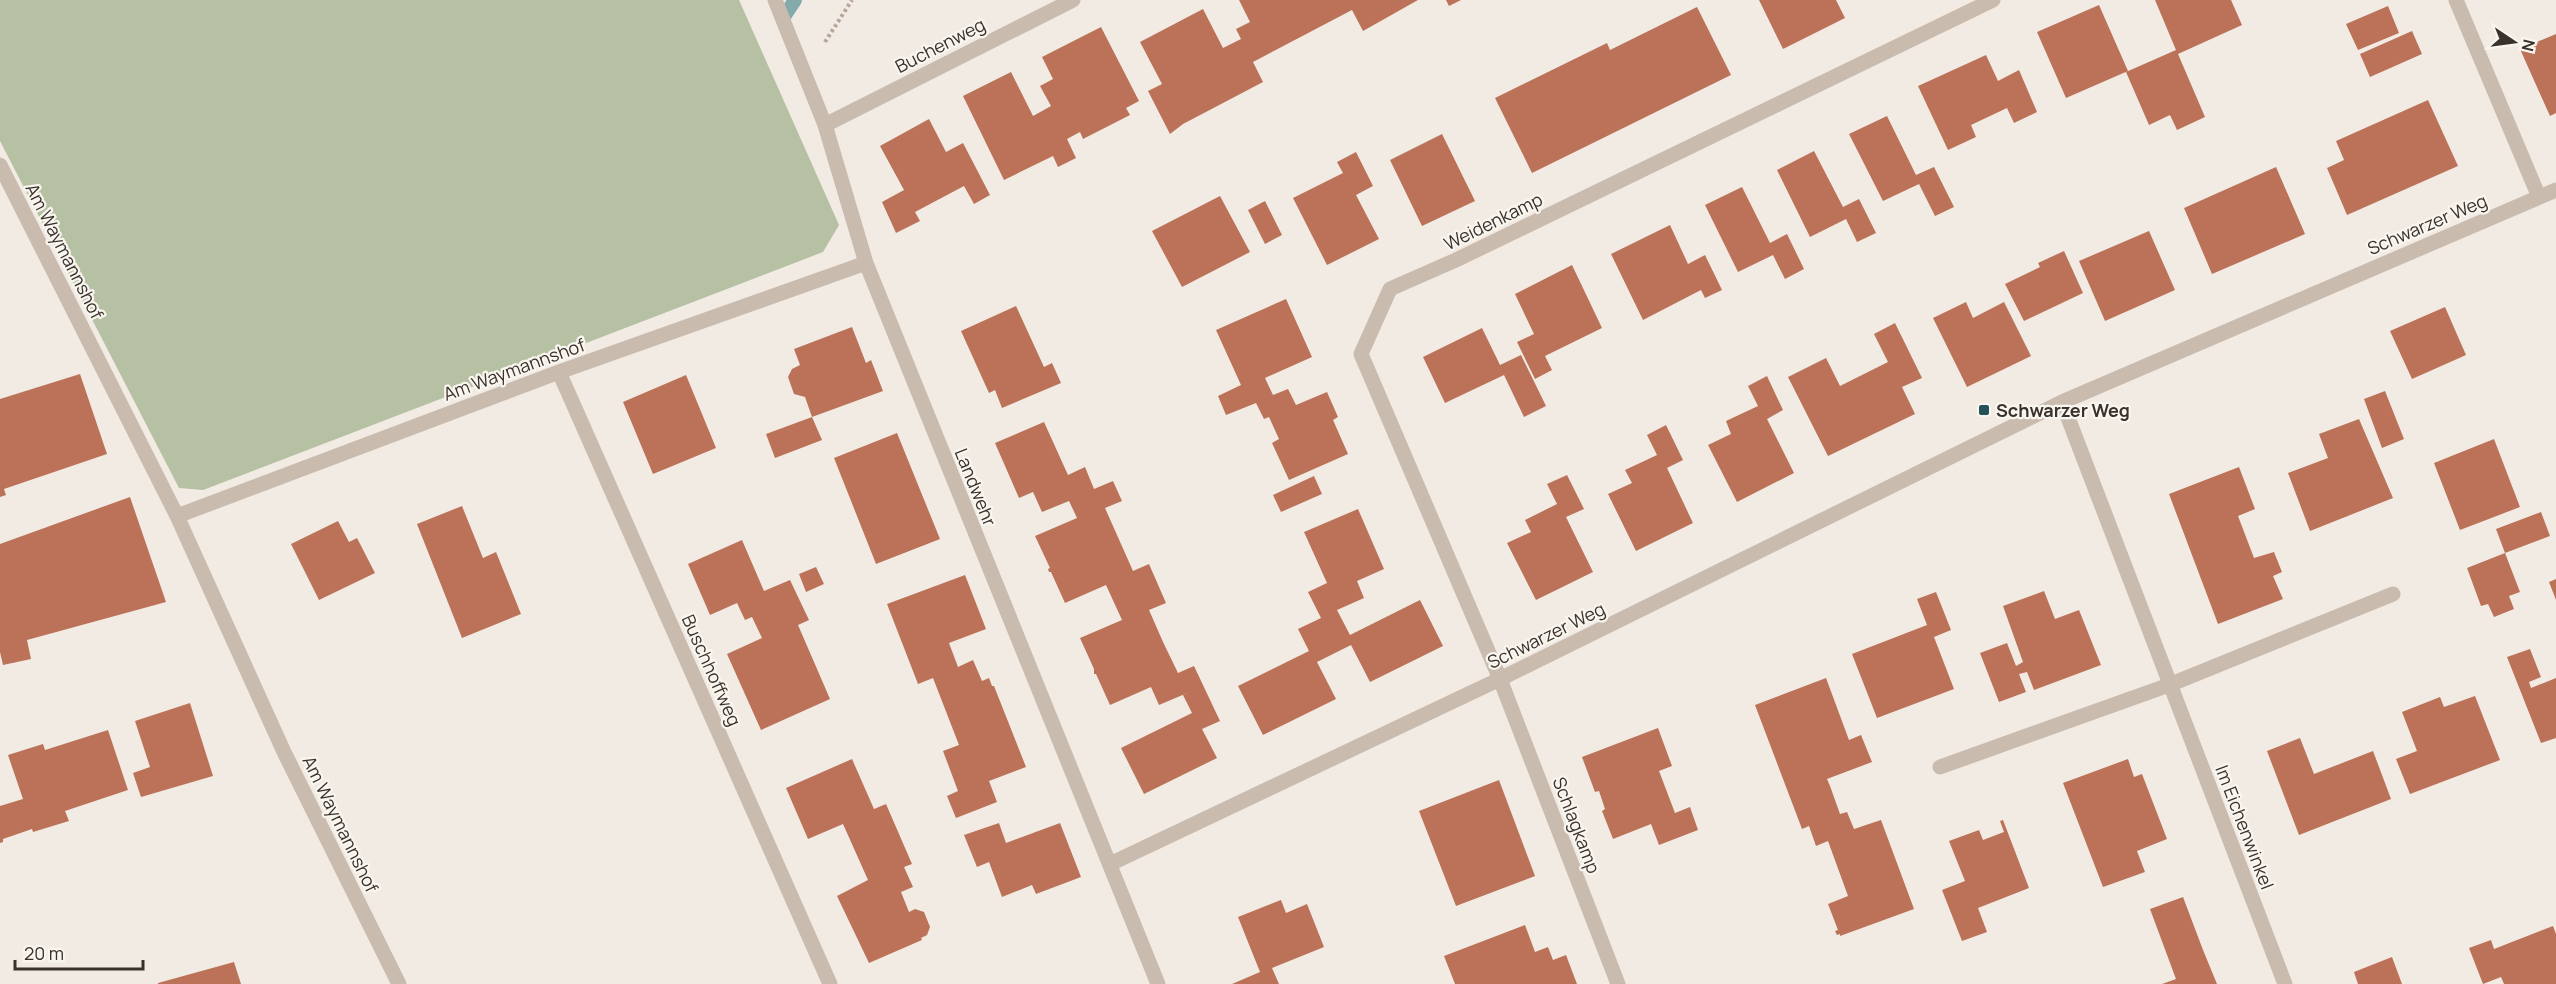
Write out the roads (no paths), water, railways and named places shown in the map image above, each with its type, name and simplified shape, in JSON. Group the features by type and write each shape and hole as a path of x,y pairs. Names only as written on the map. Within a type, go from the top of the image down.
{"street":[{"name":"Landwehr","path":"775,0 825,124 866,263 930,427 1158,984"},
{"name":"Buchenweg","path":"825,124 1073,0"},
{"name":"Weidenkamp","path":"1500,679 1361,354 1390,289 1456,260 1993,0"},
{"path":"2456,0 2539,197"},
{"name":"Am Waymannshof","path":"0,165 177,516 284,752 399,984"},
{"name":"Schwarzer Weg","path":"1110,864 1500,679 2062,402 2556,190"},
{"name":"Am Waymannshof","path":"177,516 559,372 866,263"},
{"name":"Buschhoffweg","path":"559,372 830,984"},
{"name":"Im Eichenwinkel","path":"2062,402 2285,984"},
{"path":"1940,767 2169,685 2393,594"},
{"name":"Schlagkamp","path":"1500,679 1618,984"}],"waterway":[{"path":"783,18 795,0"}],"place":[{"name":"Schwarzer Weg","path":"1984,410"}]}
